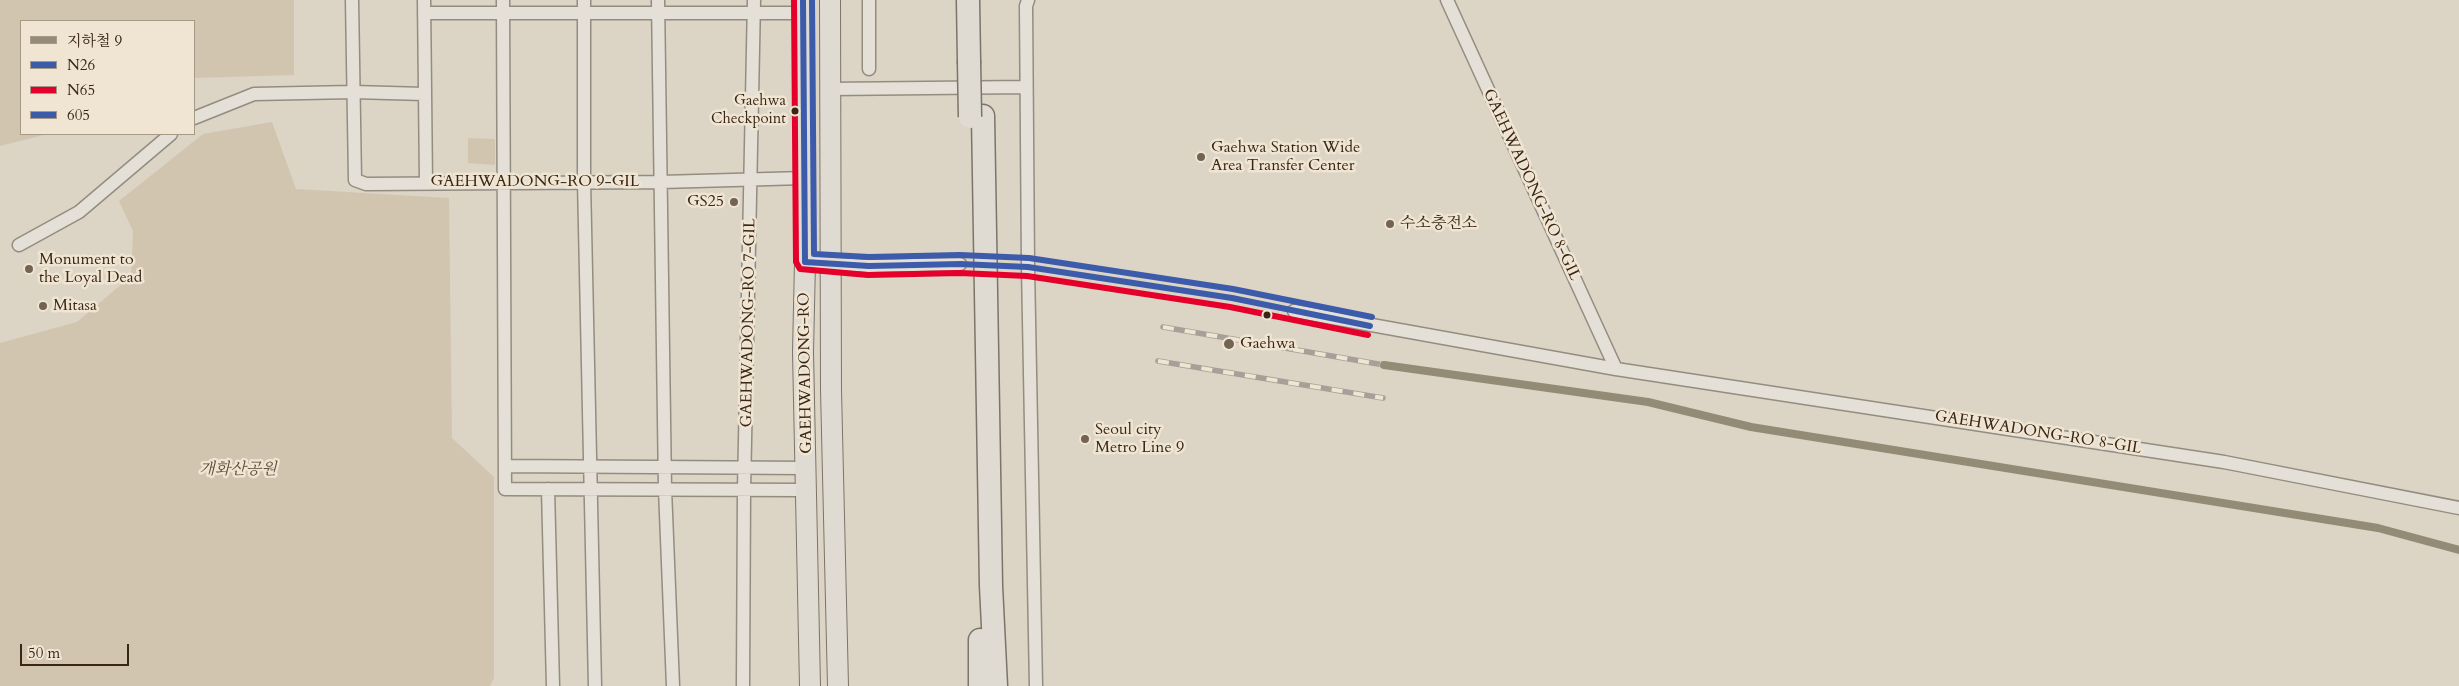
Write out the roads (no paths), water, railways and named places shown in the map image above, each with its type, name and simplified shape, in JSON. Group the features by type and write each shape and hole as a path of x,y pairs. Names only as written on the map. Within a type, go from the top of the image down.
{"highway":[{"path":"968,0 975,61 980,322 980,686"},
{"path":"975,61 980,0"},
{"path":"980,322 996,686"}],"main road":[{"name":"GAEHWADONG-RO","path":"830,0 831,390 838,686"},
{"name":"GAEHWADONG-RO","path":"803,6 804,352 809,682"},
{"path":"804,352 807,348 814,349 819,382 831,390"}],"street":[{"path":"352,0 353,92"},
{"path":"869,0 869,70"},
{"path":"1028,0 1026,6 1026,87 1036,686"},
{"name":"GAEHWADONG-RO 8-GIL","path":"1447,0 1616,369"},
{"path":"426,183 424,6 803,6"},
{"path":"503,6 505,489 807,490"},
{"path":"584,6 584,181 595,686"},
{"path":"658,6 665,489 673,686"},
{"name":"GAEHWADONG-RO 7-GIL","path":"743,686 744,490 752,179 754,6"},
{"path":"829,90 1026,87"},
{"path":"195,118 254,94 353,92 424,94"},
{"name":"GAEHWADONG-RO 9-GIL","path":"353,92 355,180 366,184 584,181 661,182 804,178"},
{"path":"18,245 79,212 170,135"},
{"path":"805,262 869,266 960,264"},
{"name":"GAEHWADONG-RO 8-GIL","path":"1294,311 1616,369 2224,462 2459,508"},
{"path":"505,466 807,468"},
{"path":"548,489 554,686"}],"railway":[{"path":"1163,327 1384,365"},
{"path":"1158,361 1383,398"}],"metro line":[{"name":"9","path":"1384,365 1648,402 1751,427 2378,528 2459,550"}],"place":[{"name":"Gaehwa Checkpoint","path":"795,111"},
{"name":"Gaehwa Station Wide Area Transfer Center","path":"1201,157"},
{"name":"GS25","path":"734,202"},
{"name":"수소충전소","path":"1390,224"},
{"name":"Monument to the Loyal Dead","path":"29,269"},
{"name":"Mitasa","path":"43,306"},
{"name":"Gaehwa","path":"1229,344"},
{"name":"Seoul city Metro Line 9","path":"1085,439"}],"park label":[{"name":"개화산공원","path":"238,470"}]}
